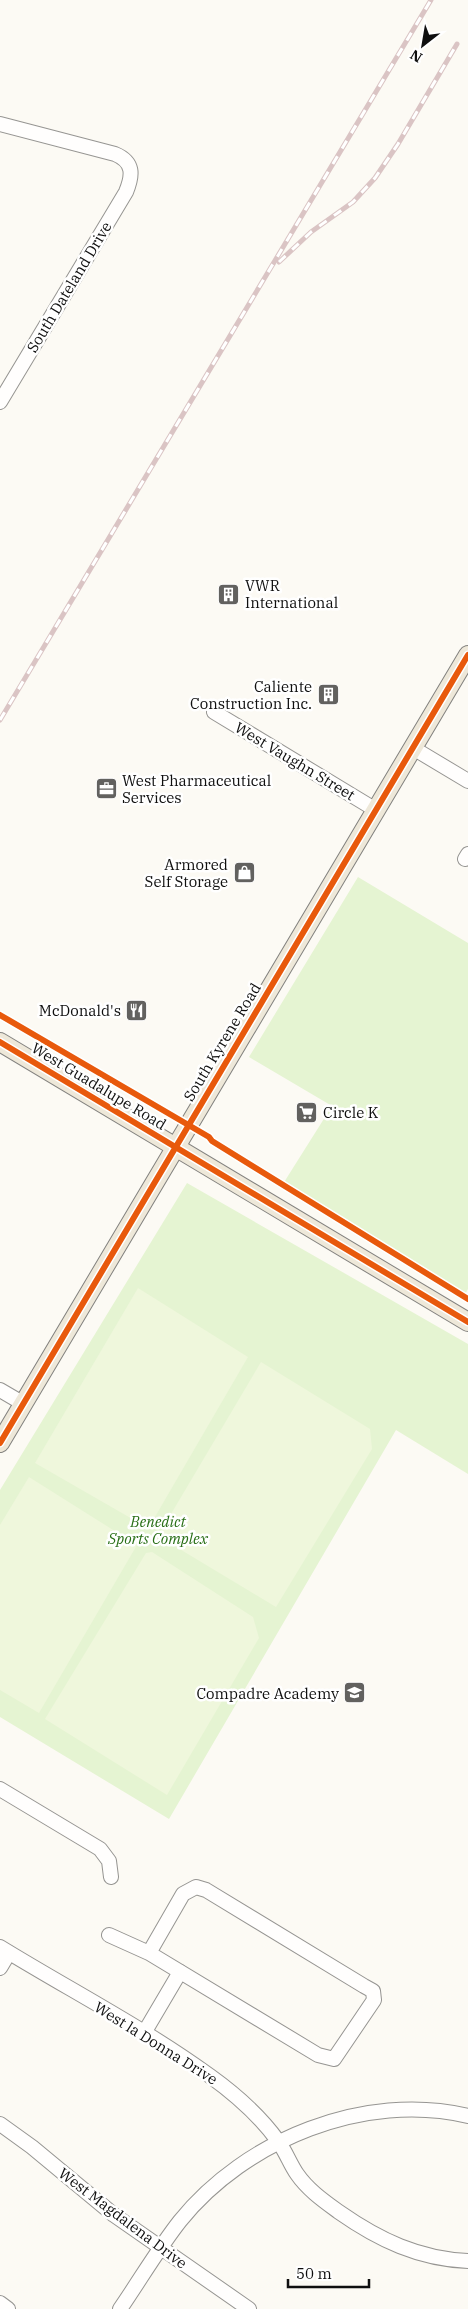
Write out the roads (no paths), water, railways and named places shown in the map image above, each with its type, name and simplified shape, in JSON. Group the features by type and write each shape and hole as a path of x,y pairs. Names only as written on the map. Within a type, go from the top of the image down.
{"main road":[{"name":"South Kyrene Road","path":"0,1444 175,1146 468,655"},
{"name":"West Guadalupe Road","path":"0,1042 468,1322"}],"street":[{"name":"South Dateland Drive","path":"0,124 115,154 125,158 132,168 131,180 126,192 0,402"},
{"name":"West Vaughn Street","path":"214,712 376,810"},
{"path":"413,748 468,781"},
{"path":"0,1390 24,1404"},
{"path":"0,1789 100,1849 109,1861 111,1877"},
{"path":"109,1935 148,1952 318,2055 334,2059 374,2000 373,1991 206,1890 196,1887 183,1894 148,1952"},
{"path":"0,1968 5,1950"},
{"name":"West la Donna Drive","path":"5,1950 144,2033 197,2067 232,2094 252,2111 279,2142 297,2175 315,2195 360,2226 392,2244 419,2254 468,2261"},
{"path":"144,2033 180,1972"},
{"path":"120,2309 180,2221 239,2166 279,2142 318,2125 389,2111 404,2109 468,2116"},
{"name":"West Magdalena Drive","path":"0,2124 32,2147 114,2215 249,2309"},
{"path":"0,2303 8,2309"}],"railway":[{"path":"0,720 431,0"},
{"path":"279,262 311,232 353,202 375,178 398,144 457,44"}],"place":[{"name":"VWR International","path":"229,594"},
{"name":"Caliente Construction Inc.","path":"328,695"},
{"name":"West Pharmaceutical Services","path":"106,789"},
{"name":"Armored Self Storage","path":"244,873"},
{"name":"McDonald's","path":"137,1010"},
{"name":"Circle K","path":"307,1112"},
{"name":"Compadre Academy","path":"355,1693"}],"park label":[{"name":"Benedict Sports Complex","path":"158,1530"}]}
